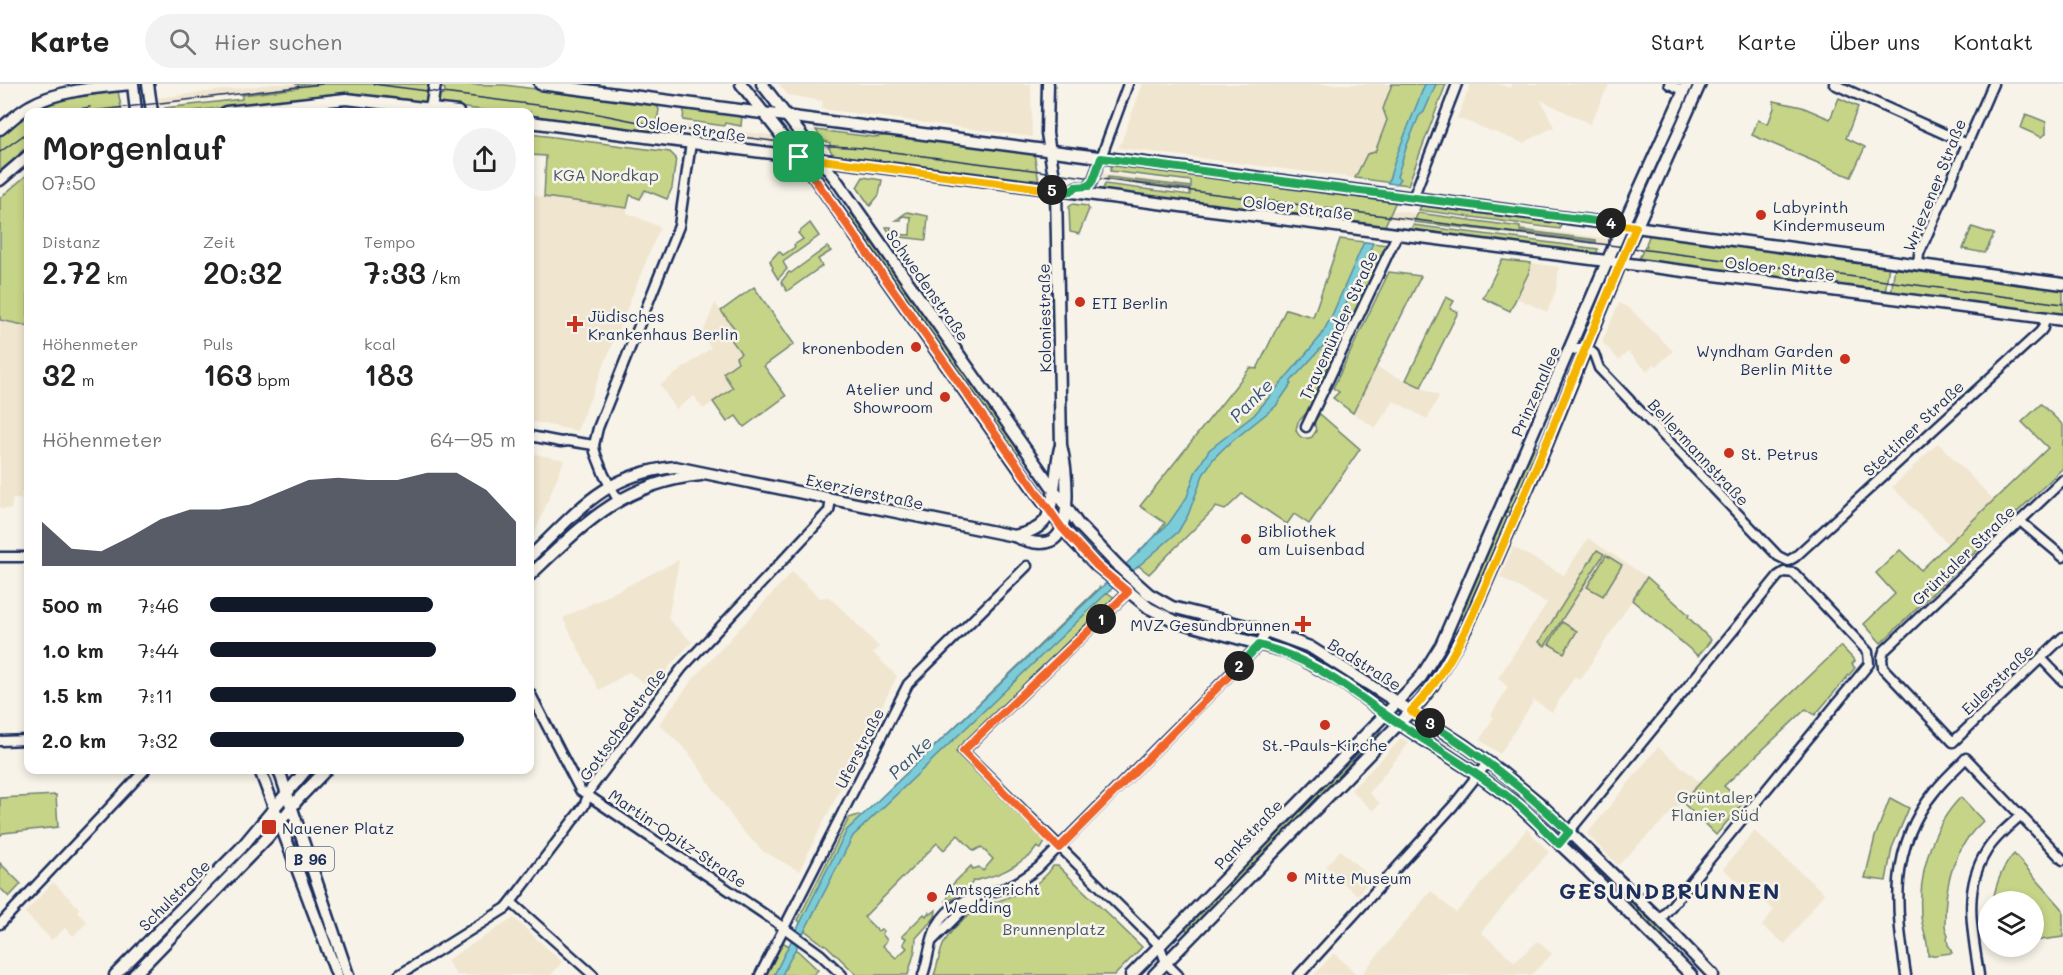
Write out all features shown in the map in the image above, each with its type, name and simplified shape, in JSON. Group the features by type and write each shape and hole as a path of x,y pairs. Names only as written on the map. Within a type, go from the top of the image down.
{"main road":[{"path":"28,108 45,99 62,94 132,84 135,108"},
{"path":"148,84 151,108"},
{"path":"431,108 435,84"},
{"name":"Osloer Straße","path":"540,84 2063,284"},
{"name":"Schwedenstraße","path":"741,84 799,157 1050,512"},
{"name":"Schwedenstraße","path":"762,84 822,160 1065,506"},
{"name":"Koloniestraße","path":"1048,84 1047,133 1056,190 1061,445 1066,473 1062,528"},
{"name":"Prinzenallee","path":"1385,714 1421,677 1441,645 1578,349 1621,262 1700,84"},
{"name":"Prinzenallee","path":"1398,723 1433,685 1467,627 1578,349 1608,260 1685,87"},
{"path":"263,108 346,99 422,108"},
{"path":"0,129 24,110"},
{"name":"Osloer Straße","path":"534,123 2063,320"},
{"path":"0,180 24,159"},
{"name":"Koloniestraße","path":"1050,512 1061,445"},
{"name":"Exerzierstraße","path":"610,485 655,469 675,467 1014,536 1025,541 1044,543 1056,537 1062,528"},
{"name":"Exerzierstraße","path":"614,502 670,480 711,474"},
{"path":"534,552 593,496 610,485"},
{"path":"534,571 585,523 614,502"},
{"name":"Badstraße","path":"1065,506 1081,527 1119,567 1149,594 1172,607 1266,631 1310,646 1488,762 1524,790 1569,832 1713,975"},
{"path":"1014,536 1045,522 1050,512 1062,528"},
{"name":"Badstraße","path":"1062,528 1108,576 1149,608 1175,621 1284,651 1320,669 1478,775 1517,804 1692,975"},
{"name":"Pankstraße","path":"1131,975 1385,714"},
{"name":"Pankstraße","path":"1154,975 1398,723"},
{"name":"B 96","path":"262,774 337,975"},
{"name":"B 96","path":"280,774 348,975"},
{"name":"Schulstraße","path":"116,975 241,848 303,774"},
{"name":"Schulstraße","path":"311,774 316,779"},
{"name":"Schulstraße","path":"134,975 261,844 322,774"},
{"path":"251,834 261,844"}],"street":[{"path":"1070,192 1075,187 1086,187 1090,184 1128,84"},
{"path":"1413,198 1457,84"},
{"path":"1669,84 1685,87"},
{"path":"1834,84 1966,144"},
{"name":"Wriezener Straße","path":"1917,265 1919,254 1993,84"},
{"path":"614,502 610,485 594,445 598,428 680,226 691,143"},
{"name":"Travemünder Straße","path":"1306,427 1397,235"},
{"name":"Stettiner Straße","path":"1778,556 1786,561 1796,557 2040,332 2045,318"},
{"name":"Bellermannstraße","path":"1578,349 1589,364 1599,368 1778,556"},
{"path":"534,437 594,445"},
{"name":"Grüntaler Straße","path":"1953,742 1885,670 1882,662 1884,651 2063,480"},
{"name":"Gottschedstraße","path":"399,975 506,908 584,806 591,788 682,668 829,511 831,499"},
{"path":"2020,521 2063,557"},
{"path":"0,557 24,557"},
{"name":"Uferstraße","path":"760,975 787,931 908,684 1027,566"},
{"path":"1559,844 1778,576 1786,571 1794,573 1868,652 1869,661 1866,670 1660,920"},
{"path":"1125,590 963,751 1160,946 1166,963 1178,975"},
{"path":"923,975 936,928 948,912 960,902 1016,883 1038,868 1259,645 1266,631"},
{"name":"Eulerstraße","path":"1953,742 2063,637"},
{"path":"2041,658 2063,681"},
{"name":"Martin-Opitz-Straße","path":"534,701 580,790 820,954 842,975"},
{"path":"0,741 24,740"},
{"path":"1906,975 1897,906 1905,847 1928,800 1966,758 2063,860"},
{"path":"1299,975 1450,809 1488,762"},
{"path":"0,924 141,774"},
{"path":"1978,975 1971,918 1972,885 1977,868 1987,850 2021,815"},
{"path":"511,902 593,975"}],"shaded area":[{"path":"274,84 414,84 318,86 157,105 157,98"},
{"path":"779,84 1031,84 1032,137 822,109 823,101 788,95"},
{"path":"1143,84 1392,84 1383,109 1387,120 1375,152 1367,155 1355,178 1119,148"},
{"path":"1471,84 1499,84 1510,88 1512,84 1609,84 1590,124 1541,100 1554,127 1523,143 1457,118"},
{"path":"665,122 776,136 782,144 664,129"},
{"path":"1100,173 1610,239 1607,246 1414,222 1097,180"},
{"name":"Jüdisches Krankenhaus Berlin","path":"534,196 627,208 627,213 660,227 577,431 534,422"},
{"path":"1531,263 1559,267 1556,290 1547,312 1517,298"},
{"path":"715,303 735,330 741,353 733,388 703,409 694,396 676,409 660,385 711,348 702,335"},
{"path":"1619,303 1629,308 1673,351 1657,366 1654,364 1647,371 1628,352 1619,360 1602,342"},
{"path":"0,320 24,325 24,492 21,492 21,499 13,499 11,509 0,509"},
{"path":"1376,367 1439,396 1427,419 1394,401 1375,428 1353,413"},
{"path":"1938,443 1994,500 1948,544 1892,487 1910,470 1913,470 1912,468 1917,463 1920,464 1919,461"},
{"path":"534,454 564,460 534,535"},
{"path":"1588,538 1647,577 1580,680 1575,676 1552,712 1534,700 1500,754 1480,740 1494,717 1491,715 1508,687 1498,678 1547,603 1500,577 1513,547 1564,575"},
{"path":"679,560 668,619 692,642 672,663 653,689 629,672 599,690 563,618"},
{"path":"792,572 820,598 829,597 846,613 879,647 873,653 897,676 799,871 763,851 739,827 689,753 659,724 694,678"},
{"path":"1402,738 1409,743 1369,793 1380,803 1373,811 1351,790"},
{"path":"1658,747 1701,783 1618,865 1587,834"},
{"path":"1527,829 1549,852 1481,932 1515,962 1538,941 1552,954 1531,975 1361,975 1431,891 1456,913"},
{"path":"1754,831 1824,893 1785,944 1762,926 1774,910 1723,869"},
{"path":"1340,850 1372,879 1357,895 1326,867"},
{"path":"53,882 79,908 77,912 87,922 73,936 65,928 52,940 25,913"},
{"path":"514,918 562,962 551,975 456,975 447,960"},
{"path":"1334,953 1350,968 1357,975 1314,975"}],"green space":[{"path":"298,84 430,84 425,103 348,94 220,108 165,108 242,99 242,95 298,88"},
{"path":"439,84 505,85 656,105 659,109 656,130 653,132 534,117 534,108 465,108 440,105 437,102 438,94 444,95 445,89 439,87"},
{"path":"1392,84 1446,84 1408,185 1355,178 1367,154 1375,152 1387,120 1383,109"},
{"path":"118,91 121,108 37,108 52,101"},
{"path":"1839,98 1858,107 1846,138 1865,147 1851,177 1752,135 1758,120 1768,124 1774,101 1802,107 1830,119"},
{"path":"684,109 742,116 741,126 683,120"},
{"path":"2026,114 2046,122 2046,134 2041,137 2021,128"},
{"path":"24,116 24,149 0,172 0,135"},
{"path":"816,130 873,137 894,135 1034,154 1039,182 835,157 828,147 830,143 822,140"},
{"name":"KGA Nordkap","path":"534,135 670,152 676,158 672,188 667,199 645,190 640,199 630,195 627,208 544,197 546,156 534,155"},
{"path":"1112,164 1396,201 1384,228 1102,191 1105,184 1190,195 1190,189 1107,179 1108,177 1191,187 1191,181 1110,171"},
{"path":"24,177 24,325 0,320 0,198"},
{"path":"863,177 882,180 879,195 870,206 857,187"},
{"path":"1072,204 1087,206 1089,209 1079,234 1070,232 1069,207"},
{"path":"1422,204 1561,222 1560,229 1419,210"},
{"path":"907,212 928,216 926,240 891,236 886,227 891,227 891,234 910,235 911,217 902,216 901,220 896,220"},
{"path":"851,213 1020,453 1016,454 848,216"},
{"path":"1418,213 1520,227 1520,230 1596,240 1596,242 1414,222"},
{"path":"810,223 819,236 783,262 787,269 778,279 770,261 779,251 783,255 795,247 794,245 803,239 798,233"},
{"path":"1413,225 1598,249 1596,255 1410,231"},
{"path":"1972,227 1994,234 1985,253 1963,249"},
{"path":"1650,234 1889,265 1885,293 1638,261 1647,246"},
{"path":"1340,239 1388,245 1311,408 1298,422 1296,430 1302,438 1312,437 1316,431 1314,421 1320,414 1360,449 1309,524 1294,514 1287,524 1242,494 1225,510 1216,507 1149,574 1131,560 1147,543 1149,544 1165,523 1140,506 1250,368 1257,369 1286,309 1313,317"},
{"path":"827,247 831,251 818,259 822,266 787,291 781,282 789,272 791,273"},
{"path":"1502,260 1531,263 1510,311 1483,298"},
{"path":"1895,266 2063,288 2063,316 1891,294"},
{"path":"1389,272 1421,276 1353,413 1333,398 1339,392 1333,388"},
{"path":"754,287 794,344 764,366 786,396 744,427 736,416 727,422 713,402 733,388 723,373 738,362 736,357 741,353 728,335 735,329 721,311"},
{"path":"1446,297 1454,301 1450,308 1458,312 1421,387 1406,380"},
{"path":"2041,404 2063,425 2063,468 1881,643 1864,624 1895,594 1876,573 1900,550 1921,570 2048,448 2022,422"},
{"path":"1534,445 1538,448 1510,513 1505,511"},
{"path":"1503,516 1508,518 1462,621 1459,618"},
{"path":"1597,550 1604,554 1545,646 1539,642"},
{"path":"1606,555 1622,565 1603,596 1587,587"},
{"path":"1647,577 1689,615 1688,617 1711,640 1698,656 1632,600"},
{"name":"Brunnenplatz","path":"1100,587 1116,599 956,752 1044,837 1046,840 1041,849 1037,847 1029,857 1002,872 973,881 961,894 946,901 951,890 949,888 971,866 973,869 979,867 983,871 993,859 981,847 974,851 958,835 944,850 937,843 864,917 878,931 881,929 884,931 882,934 887,940 883,946 896,958 907,948 903,944 906,938 902,936 924,914 926,916 929,912 931,914 936,910 935,917 916,938 908,975 857,975 825,944 799,926 798,920 849,818 862,816"},
{"path":"1562,622 1577,631 1564,653 1549,644"},
{"name":"Grüntaler Flanier Süd","path":"1841,646 1855,661 1852,664 1855,668 1815,715 1806,709 1724,786 1743,803 1716,835 1682,802 1719,763"},
{"path":"1378,728 1381,730 1353,759 1340,777 1188,932 1185,928"},
{"path":"56,795 58,827 3,833 0,836 0,798"},
{"path":"1961,797 1983,821 1964,843 1952,869 1946,897 1945,929 1952,953 1928,956 1921,917 1924,869 1934,837"},
{"path":"1890,798 1909,808 1892,848 1886,881 1865,878 1875,837"},
{"path":"1578,849 1665,935 1661,939 1574,852"},
{"path":"2014,854 2061,907 2063,937 2044,940 2044,891 1995,891 2006,865"},
{"path":"0,863 21,884 9,897 0,888"},
{"name":"Brunnenplatz","path":"1053,866 1058,866 1142,947 1115,975 934,975 944,943 963,920 976,910 1034,885"},
{"path":"784,943 798,951 818,970 813,975 766,975"}],"water":[{"path":"1425,84 1436,84 1407,145 1397,177 1400,179 1396,184 1388,183 1396,157"},
{"path":"1364,242 1373,243 1333,333 1291,381 1276,406 1213,459 1203,475 1188,515 1178,532 1107,593 853,836 782,975 774,975 847,830 1169,523 1187,497 1195,473 1209,450 1254,415 1321,336"}],"tram line":[{"path":"117,108 322,84"},
{"path":"373,84 583,111 664,127 788,143 862,148 2063,304"},
{"path":"85,108 90,107"},
{"path":"0,152 24,135"}],"place":[{"name":"Labyrinth Kindermuseum","path":"1761,215"},
{"name":"ETI Berlin","path":"1080,302"},
{"name":"Jüdisches Krankenhaus Berlin","path":"575,324"},
{"name":"kronenboden","path":"916,347"},
{"name":"Wyndham Garden Berlin Mitte","path":"1845,359"},
{"name":"Atelier und Showroom","path":"945,397"},
{"name":"St. Petrus","path":"1729,453"},
{"name":"Bibliothek am Luisenbad","path":"1246,539"},
{"name":"MVZ Gesundbrunnen","path":"1303,624"},
{"name":"St.-Pauls-Kirche","path":"1325,725"},
{"name":"Nauener Platz","path":"269,827"},
{"name":"Mitte Museum","path":"1292,877"},
{"name":"Amtsgericht Wedding","path":"932,897"}],"district":[{"name":"GESUNDBRUNNEN","path":"1670,890"}],"route":[{"path":"799,157 1069,192 1075,187 1086,187 1090,184 1101,158 1636,227 1467,627 1433,685 1411,711 1488,762 1538,802 1569,832 1559,844 1517,804 1488,782 1398,723 1342,682 1302,659 1284,651 1259,645 1059,848 963,751 1128,592 1097,566 1062,528 799,157"}],"water label":[{"name":"Panke","path":"1251,400"},
{"name":"Panke","path":"910,757"}]}
